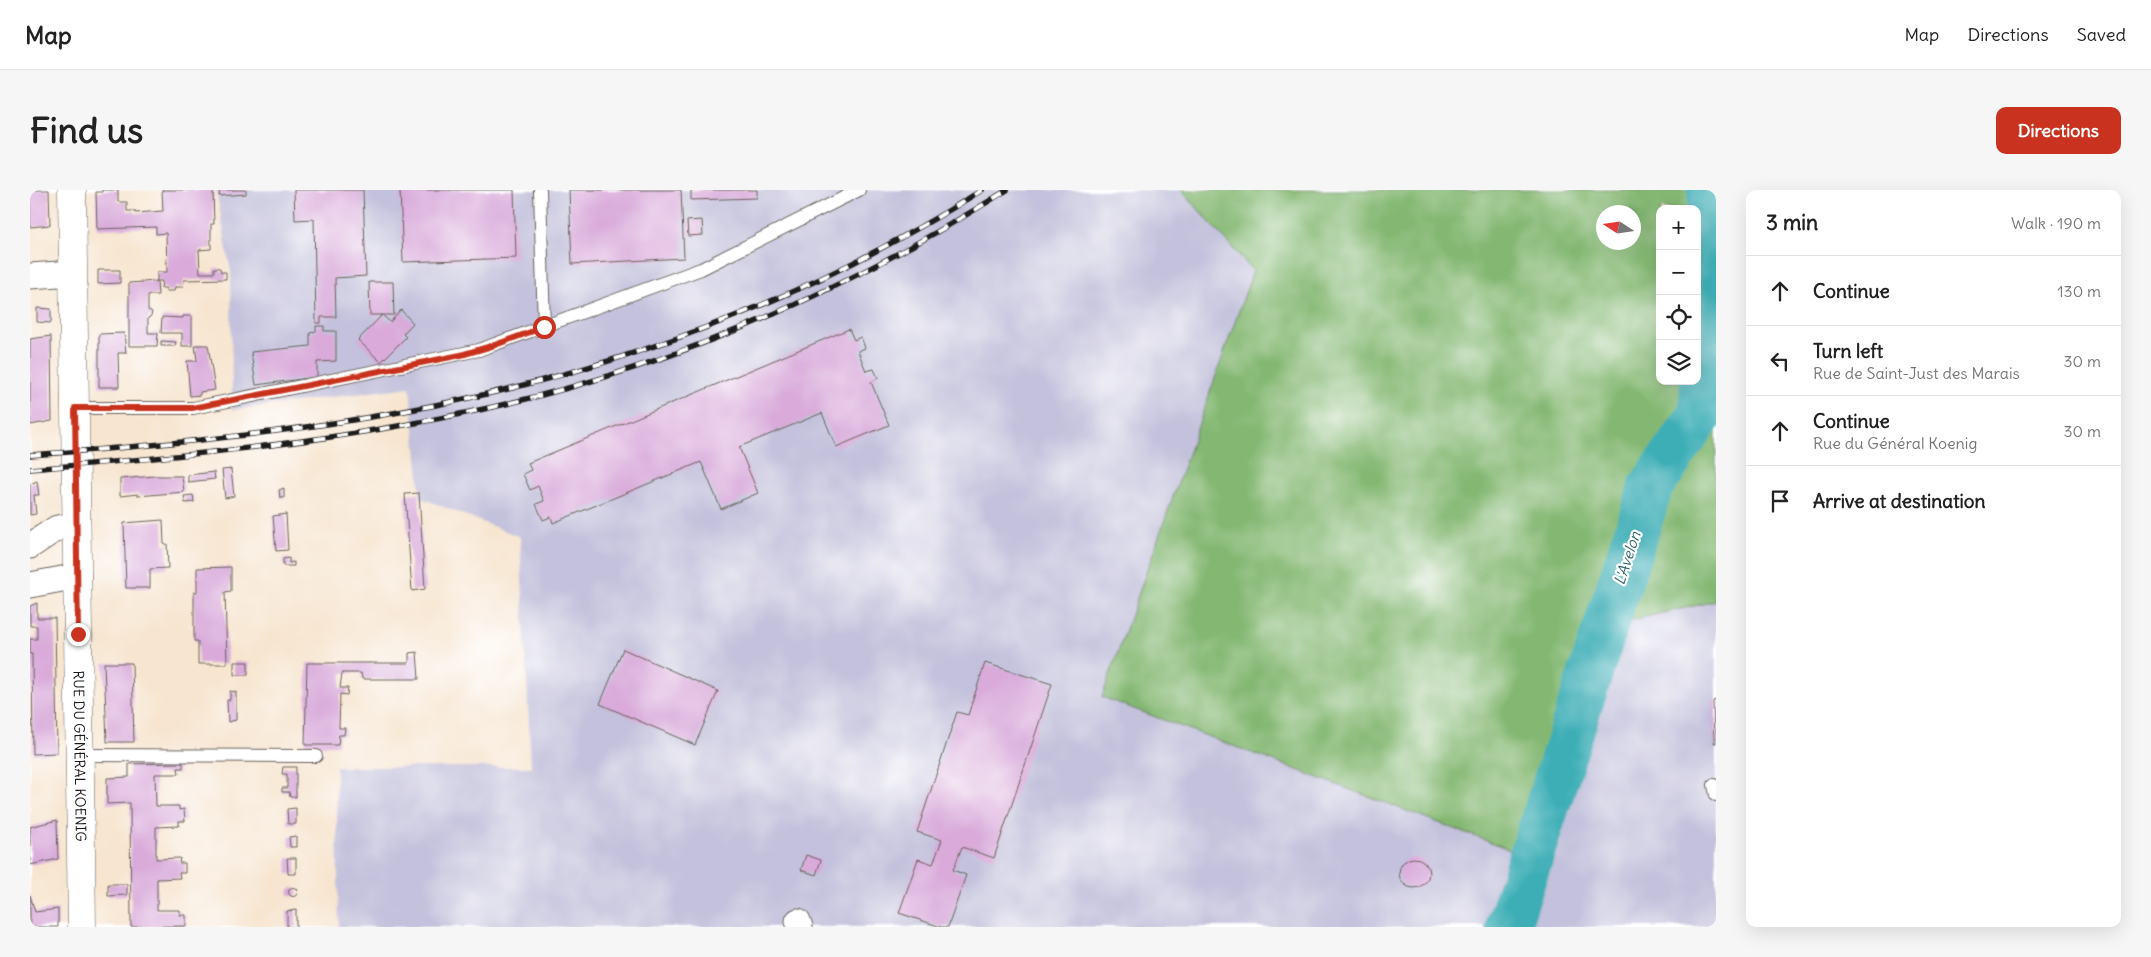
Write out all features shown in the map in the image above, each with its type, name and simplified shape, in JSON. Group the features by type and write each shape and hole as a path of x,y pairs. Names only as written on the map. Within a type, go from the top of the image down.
{"street":[{"name":"RUE DU GÉNÉRAL KOENIG","path":"72,190 82,927"},
{"path":"30,276 73,273"},
{"path":"30,546 57,528 77,525"},
{"path":"30,585 78,576"}],"lane":[{"path":"540,190 544,327"},
{"path":"75,408 192,408 461,355 495,345 701,269 859,190"},
{"path":"80,754 316,756"}],"shaded area":[{"path":"216,190 1181,190 1253,271 1102,697 1522,853 1605,626 1716,601 1716,927 339,927 336,767 531,767 520,537 421,498 410,387 232,410 231,272"}],"green space":[{"path":"1181,190 1716,190 1716,601 1605,626 1522,854 1102,697 1253,271"}],"building":[{"path":"30,190 49,190 50,225 30,227"},
{"path":"102,190 118,190 118,202 127,202 127,211 135,211 135,213 163,211 162,190 213,190 214,224 211,224 211,249 199,250 200,273 214,273 214,268 220,268 221,272 226,272 226,279 184,280 183,287 175,287 174,291 166,291 166,288 161,288 162,281 157,281 157,272 167,272 166,233 156,234 156,227 97,229 96,192 102,192"},
{"path":"220,190 246,190 246,194 219,196"},
{"path":"294,190 363,190 366,276 335,278 336,317 321,317 321,323 316,323 314,219 295,220"},
{"path":"400,190 514,190 516,258 403,262"},
{"path":"569,190 681,190 684,258 572,264"},
{"path":"691,190 757,190 757,198 691,200"},
{"path":"702,220 703,235 688,236 687,221"},
{"path":"98,270 120,270 120,283 98,284"},
{"path":"157,281 158,295 148,295 148,310 152,312 148,318 148,333 158,333 157,346 129,346 129,283"},
{"path":"369,282 393,282 394,315 370,315"},
{"path":"37,308 51,309 51,323 37,322"},
{"path":"401,310 413,323 403,334 406,337 381,362 358,340 382,315 390,322"},
{"path":"183,316 192,316 192,346 182,346 182,333 161,333 162,317 183,318"},
{"path":"316,326 324,326 324,331 336,331 336,361 317,362 317,377 256,385 251,352 310,346 310,333 316,331"},
{"path":"849,329 854,340 861,337 865,348 858,351 866,371 874,369 878,378 871,382 889,425 836,447 822,413 739,447 758,493 721,509 701,462 553,523 551,517 543,520 536,504 544,501 538,486 530,490 523,474 531,470 528,463"},
{"path":"124,333 126,353 118,353 119,387 99,387 99,334"},
{"path":"51,336 52,421 30,425 30,339"},
{"path":"161,341 176,342 175,346 161,346"},
{"path":"195,345 208,345 215,390 200,392 200,395 190,396 187,361 197,361"},
{"path":"231,469 234,496 225,498 222,470"},
{"path":"214,472 215,479 188,482 188,475"},
{"path":"182,476 184,492 120,496 120,479"},
{"path":"37,481 39,495 34,495 36,514 30,515 30,484"},
{"path":"284,488 284,498 280,498 279,490"},
{"path":"419,493 425,589 412,591 405,494"},
{"path":"193,495 194,502 185,503 184,496"},
{"path":"286,514 288,550 276,551 273,516"},
{"path":"163,520 168,568 150,569 150,588 126,588 124,523"},
{"path":"289,558 289,563 294,562 294,566 283,566 283,559"},
{"path":"231,567 231,591 225,592 227,664 198,664 198,641 194,641 194,592 197,592 197,568"},
{"path":"37,603 37,618 55,618 57,753 33,754 32,654 30,654 30,639 37,639 37,626 30,626 30,606"},
{"path":"623,649 718,691 695,745 600,704"},
{"path":"417,652 419,679 362,679 361,673 342,673 340,688 348,688 347,695 340,694 339,728 345,728 344,735 339,735 338,745 305,745 307,663 409,663 409,653"},
{"path":"234,662 248,662 248,675 234,675"},
{"path":"104,663 132,663 134,742 107,742"},
{"path":"985,663 1052,684 994,858 962,847 953,870 966,875 948,927 941,927 899,913 918,859 933,864 942,840 917,832 957,712 968,715"},
{"path":"230,691 236,692 236,720 228,722 227,700 230,700"},
{"path":"1716,700 1716,743 1714,743 1713,701"},
{"path":"183,763 183,768 178,768 179,774 155,774 156,806 179,806 179,810 184,809 185,821 179,821 179,826 156,827 156,859 180,858 179,863 185,863 185,873 179,873 180,878 157,879 157,910 180,910 180,915 186,915 186,926 131,927 130,803 107,804 107,778 129,777 129,764"},
{"path":"283,767 296,767 296,797 290,797 289,792 282,792 282,788 287,788 287,774 282,774"},
{"path":"296,808 296,824 288,824 287,809"},
{"path":"57,820 58,859 30,865 30,827"},
{"path":"296,836 296,847 290,847 289,837"},
{"path":"806,855 821,860 816,875 801,870"},
{"path":"287,858 296,858 296,874 288,874"},
{"path":"1414,858 1425,862 1429,873 1425,884 1414,888 1403,884 1399,873 1403,862"},
{"path":"108,884 127,884 127,895 108,896"},
{"path":"293,888 297,892 293,896 289,892"},
{"path":"30,895 35,912 58,909 58,927 30,927"},
{"path":"296,910 296,927 287,927 287,911"}],"waterway":[{"name":"L'Avelon","path":"1508,927 1651,487 1701,414 1710,190"}],"railway":[{"path":"30,455 212,439 333,423 453,402 574,371 635,353 695,331 755,308 814,282 871,254 982,190"},
{"path":"30,469 251,448 416,423 541,395 611,375 749,325 881,263 1007,190"}],"route":[{"path":"78,634 75,408 192,408 461,355 544,327"}]}
